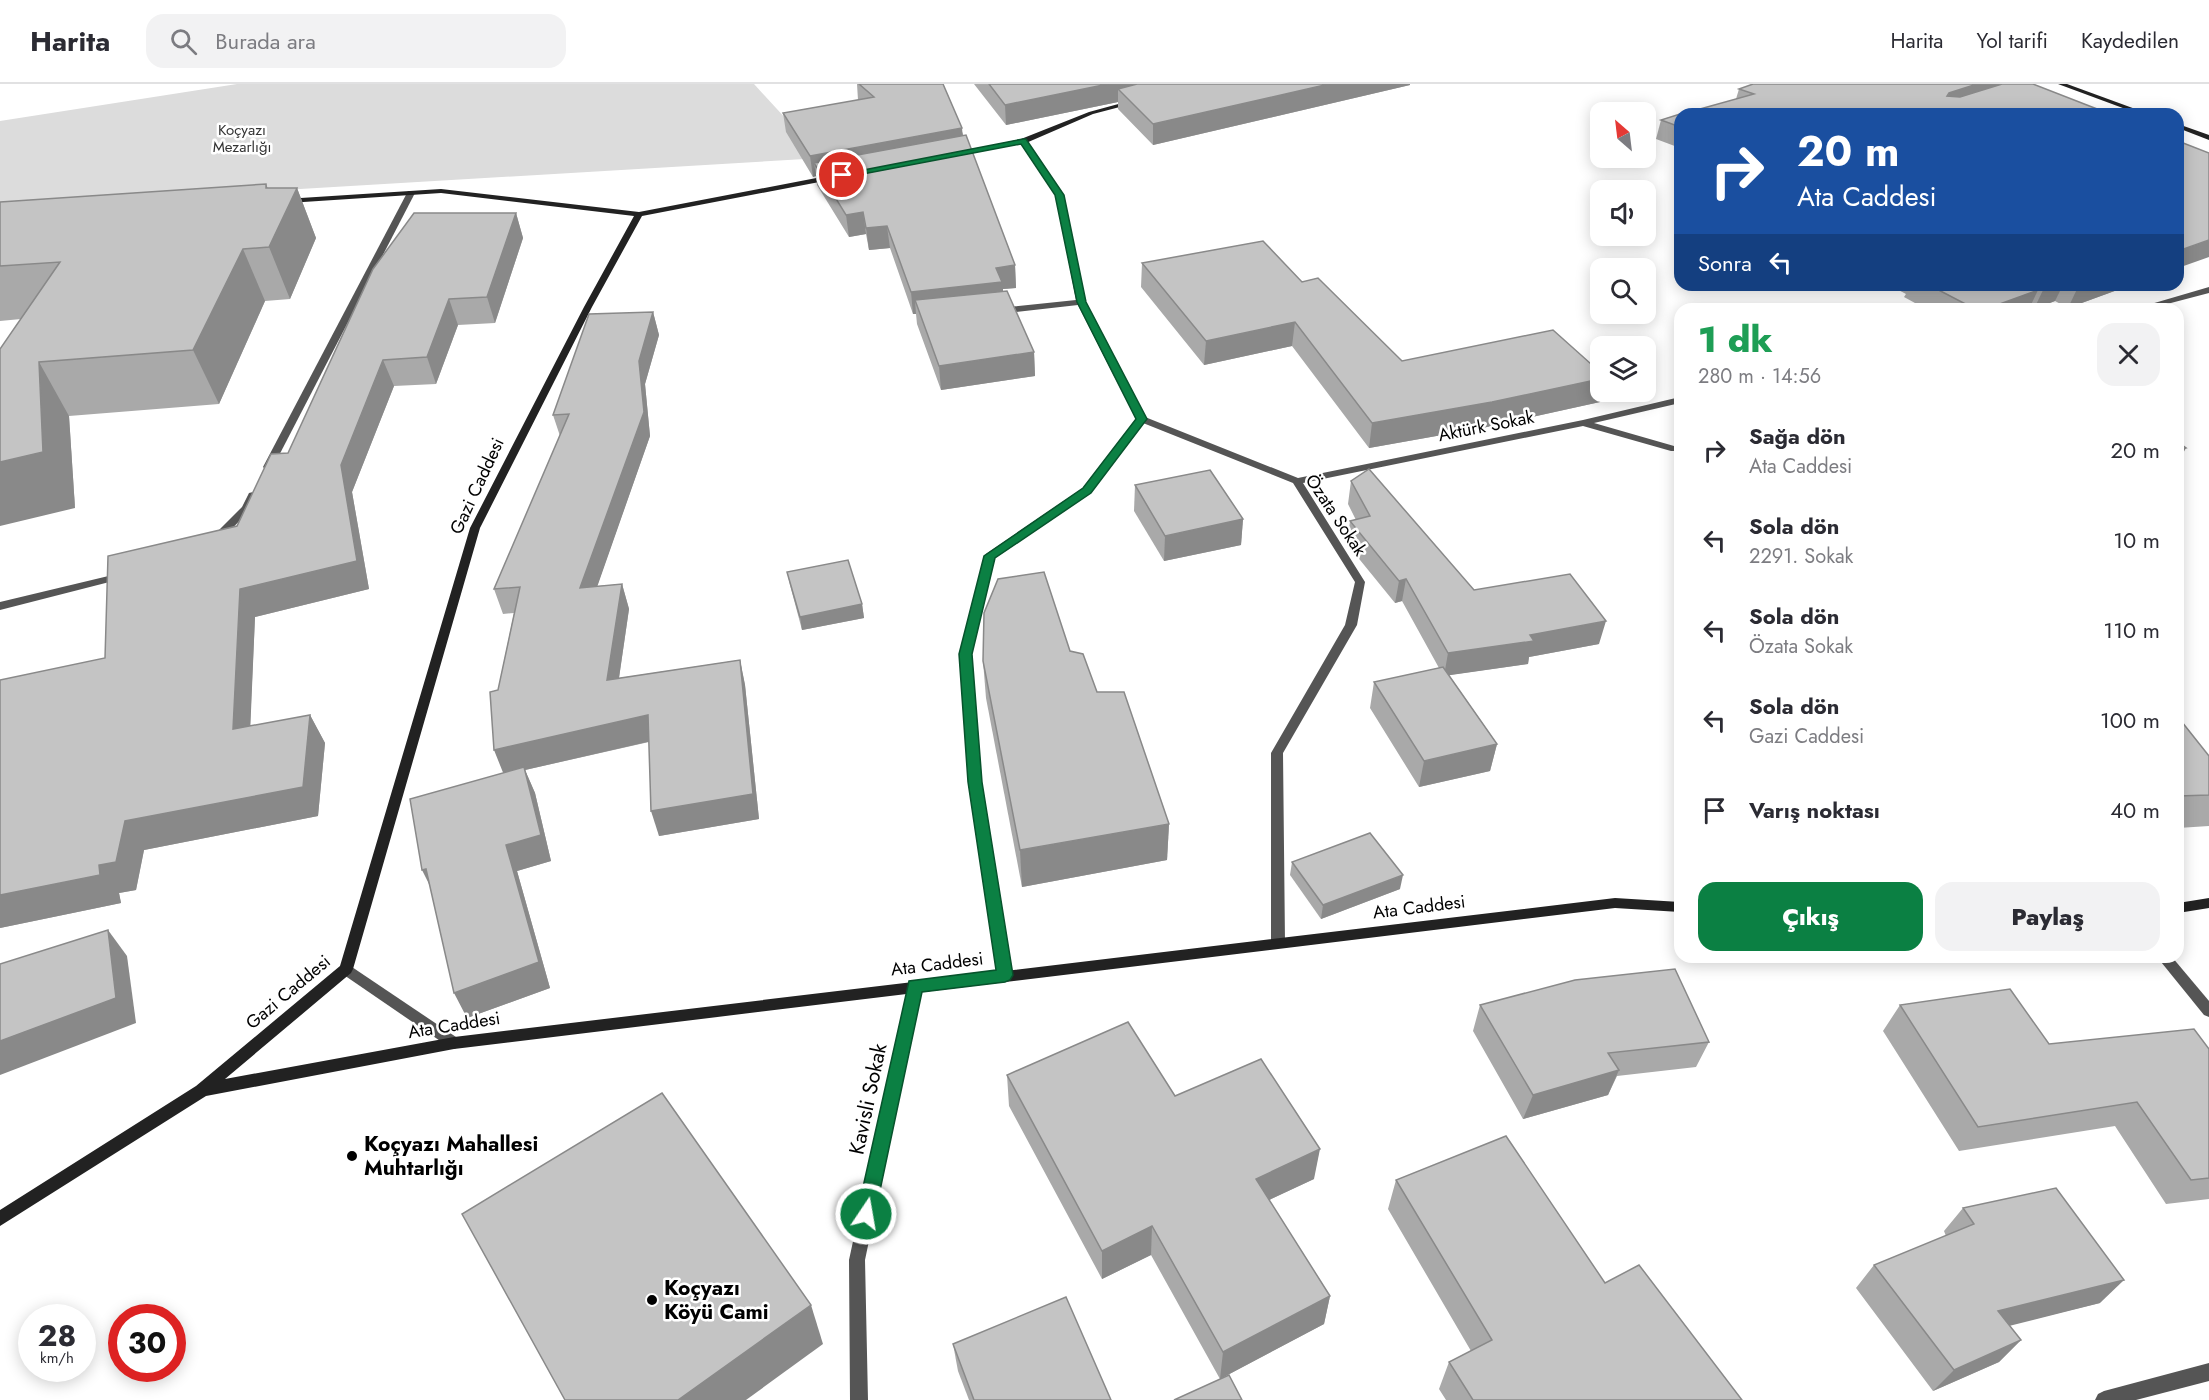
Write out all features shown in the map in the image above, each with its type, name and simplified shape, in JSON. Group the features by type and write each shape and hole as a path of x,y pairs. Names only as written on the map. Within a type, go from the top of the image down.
{"street":[{"path":"2061,84 2129,108"},
{"path":"942,156 1023,141 1091,113 1145,98"},
{"path":"2184,128 2209,138"},
{"path":"1005,975 975,782 965,654 990,556 1087,490 1142,419 1081,302 1060,195 1023,141"},
{"path":"282,201 441,191 639,214 837,176"},
{"path":"262,477 411,193"},
{"name":"Gazi Caddesi","path":"0,1219 201,1091 346,969 475,528 588,307 639,214"},
{"path":"2160,303 2209,290"},
{"path":"986,312 1081,302"},
{"path":"1583,423 1674,401"},
{"name":"Özata Sokak","path":"1142,419 1297,481 1360,582 1351,625 1277,753 1278,943"},
{"name":"Aktürk Sokak","path":"1297,481 1583,423 1674,449"},
{"path":"209,547 246,508 257,487"},
{"path":"0,606 135,573"},
{"name":"Ata Caddesi","path":"201,1091 454,1043 1615,903 1674,907"},
{"path":"2184,907 2209,903"},
{"path":"2169,963 2209,1011"},
{"path":"346,969 454,1043"},
{"name":"Kavisli Sokak","path":"859,1400 857,1260 915,986"},
{"path":"2104,1400 2209,1372"}],"green space":[{"name":"Koçyazı Mezarlığı","path":"237,84 754,84 822,158 0,207 0,121"}],"building":[{"path":"859,84 943,84 962,128 810,156 783,113 874,97"},
{"path":"989,84 1108,84 1005,105"},
{"path":"1137,84 1329,84 1153,124 1118,89"},
{"path":"1753,84 1977,84 1949,93 1947,96 1960,97 2002,84 2033,84 2095,108 1704,108 1754,94 1739,89"},
{"path":"1674,116 1674,125 1661,120"},
{"path":"966,135 1015,265 996,268 1002,282 911,292 887,226 866,228 863,212 846,215 814,163"},
{"path":"2184,143 2209,153 2209,240 2184,249"},
{"path":"266,184 266,188 297,188 269,247 243,249 193,350 39,362 43,452 0,462 0,349 60,262 0,266 0,202"},
{"path":"414,213 516,213 487,297 449,299 427,357 383,360 341,465 357,561 240,589 233,729 310,715 303,787 125,821 116,862 99,865 100,875 0,895 0,680 105,658 108,556 237,526 271,454 288,453 373,269"},
{"path":"1263,241 1302,282 1318,278 1402,361 1553,330 1590,363 1590,381 1492,402 1372,423 1295,322 1206,341 1142,263"},
{"path":"1007,291 1034,352 939,366 915,300"},
{"path":"1940,291 2035,291 2002,303 1964,303"},
{"path":"653,312 639,361 644,412 580,588 622,584 607,680 740,660 753,794 651,811 648,715 494,750 490,692 498,690 520,587 494,589 569,414 553,415 589,314"},
{"path":"1369,469 1474,590 1570,574 1606,621 1530,635 1534,641 1448,653 1406,579 1399,581 1350,521 1370,516 1351,481"},
{"path":"1210,470 1243,519 1165,536 1135,485"},
{"path":"848,560 862,604 800,617 787,572"},
{"path":"1044,572 1070,651 1083,654 1097,692 1124,692 1169,824 1020,850 983,661 984,613 998,579"},
{"path":"1443,667 1497,744 1424,761 1374,682"},
{"path":"2184,725 2209,756 2209,795 2184,796"},
{"path":"524,767 541,835 506,845 539,962 454,993 426,869 422,870 410,799"},
{"path":"1370,833 1403,875 1323,905 1292,862"},
{"path":"108,930 116,998 0,1041 0,964"},
{"path":"1675,969 1709,1042 1608,1053 1619,1070 1533,1095 1480,1005 1575,980"},
{"path":"2010,989 2049,1044 2194,1029 2209,1049 2209,1178 2191,1180 2137,1102 1978,1127 1900,1005"},
{"path":"1128,1022 1175,1096 1261,1059 1320,1149 1256,1179 1330,1296 1223,1352 1152,1226 1102,1251 1007,1075"},
{"name":"Koçyazı Köyü Cami","path":"662,1093 811,1305 678,1400 565,1400 462,1214"},
{"path":"1506,1136 1605,1283 1639,1265 1742,1400 1473,1400 1449,1362 1492,1340 1396,1180"},
{"path":"2056,1188 2124,1280 1998,1311 2021,1340 1954,1370 1874,1265 1974,1224 1963,1208"},
{"path":"1066,1297 1111,1400 974,1400 953,1344"},
{"path":"1229,1375 1242,1400 1174,1400"}],"place":[{"name":"Koçyazı Mahallesi Muhtarlığı","path":"352,1156"},
{"name":"Koçyazı Köyü Cami","path":"652,1300"}],"route":[{"path":"842,175 1023,141 1060,195 1081,302 1142,419 1087,490 990,556 965,654 975,782 1005,975 915,986 866,1214"}]}
